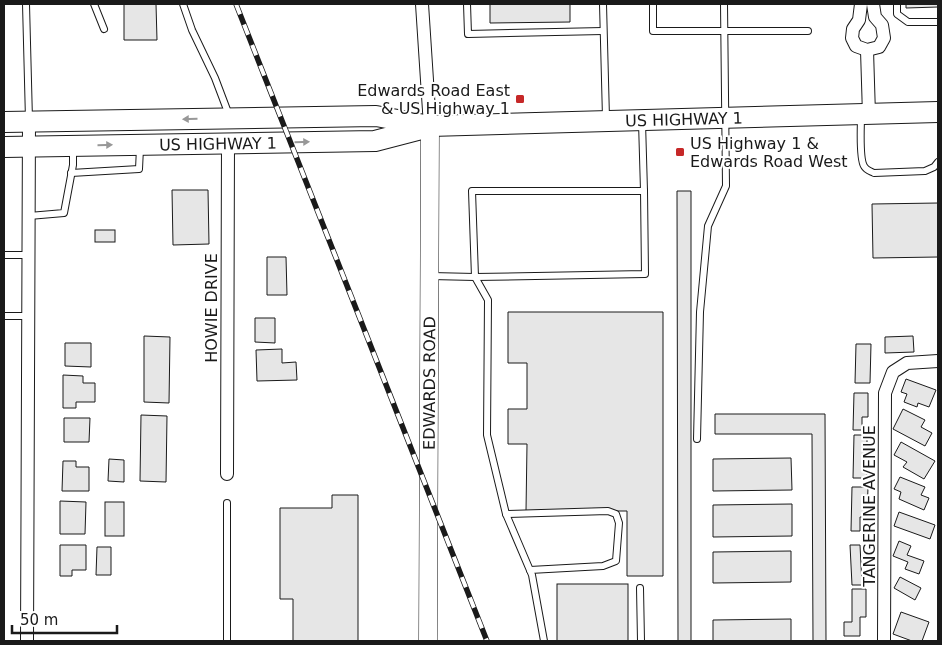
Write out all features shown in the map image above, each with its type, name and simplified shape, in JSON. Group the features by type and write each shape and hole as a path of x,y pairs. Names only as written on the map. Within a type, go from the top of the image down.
{"main road":[{"name":"US HIGHWAY 1","path":"4,122 376,116 430,126 938,112"},
{"name":"US HIGHWAY 1","path":"4,147 375,141 430,126"},
{"name":"EDWARDS ROAD","path":"428,641 430,126"}],"street":[{"path":"422,4 430,126"},
{"path":"861,4 860,20 853,29 852,38 856,46 867,50 879,47 884,38 882,25 875,18 873,4"},
{"path":"865,115 867,50"},
{"path":"27,641 29,121"},
{"name":"HOWIE DRIVE","path":"227,474 228,144"},
{"name":"TANGERINE AVENUE","path":"884,641 885,393 893,372 907,363 938,361"}],"lane":[{"path":"26,4 29,121"},
{"path":"94,4 104,29"},
{"path":"183,4 192,30 215,78 231,118"},
{"path":"468,4 468,34 603,31"},
{"path":"603,4 606,122"},
{"path":"653,4 653,31 808,30"},
{"path":"697,439 700,312 708,226 726,186 724,4"},
{"path":"897,4 897,14 908,22 938,22"},
{"path":"865,115 861,156 863,166 867,170 874,173 925,170 934,167 938,162"},
{"path":"430,276 645,274 642,121"},
{"path":"72,173 139,169 140,144"},
{"path":"29,216 64,213 72,173 73,146"},
{"path":"544,641 532,575 506,514 487,434 488,300 475,277 472,191 644,191"},
{"path":"4,255 29,255"},
{"path":"4,316 28,316"},
{"path":"227,503 227,641"},
{"path":"506,514 608,511 616,514 619,523 616,561 603,566 530,570"},
{"path":"640,588 640,641"}],"building":[{"path":"124,4 156,4 157,40 124,40"},
{"path":"490,4 570,4 570,22 490,23"},
{"path":"906,4 938,4 938,7 906,8"},
{"path":"172,190 208,190 209,244 173,245"},
{"path":"677,191 691,191 691,641 678,641"},
{"path":"938,203 938,257 873,258 872,204"},
{"path":"95,230 115,230 115,242 95,242"},
{"path":"267,257 286,257 287,295 267,295"},
{"path":"508,312 663,312 663,576 627,576 627,511 526,511 527,444 508,444 508,409 527,409 527,363 508,363"},
{"path":"255,318 275,318 275,343 255,342"},
{"path":"144,336 170,337 169,403 144,402"},
{"path":"913,336 914,352 885,353 885,337"},
{"path":"65,343 91,343 91,367 65,366"},
{"path":"856,344 871,344 870,383 855,383"},
{"path":"282,349 282,363 296,362 297,380 257,381 256,350"},
{"path":"63,375 83,376 83,383 95,383 95,402 76,402 76,408 63,408"},
{"path":"906,379 936,390 929,407 918,403 917,407 904,402 907,394 901,392"},
{"path":"854,393 868,393 868,417 862,417 862,430 853,430"},
{"path":"903,409 925,420 921,427 932,433 925,446 893,429"},
{"path":"715,414 825,414 826,641 813,641 812,434 715,434"},
{"path":"141,415 167,416 166,482 140,481"},
{"path":"64,418 90,418 89,442 64,442"},
{"path":"854,435 867,435 867,478 853,478"},
{"path":"901,442 935,461 924,479 903,467 907,462 894,455"},
{"path":"791,458 792,490 713,491 713,459"},
{"path":"109,459 124,460 124,482 108,481"},
{"path":"63,461 76,461 76,467 89,467 89,491 62,491"},
{"path":"900,477 925,487 921,495 929,498 924,510 899,499 901,492 894,489"},
{"path":"852,487 868,487 867,517 860,517 860,531 851,531"},
{"path":"332,495 358,495 358,641 293,641 293,599 280,599 280,508 332,508"},
{"path":"60,501 86,502 85,534 60,534"},
{"path":"105,502 124,502 124,536 105,536"},
{"path":"792,504 792,536 713,537 713,505"},
{"path":"899,512 935,525 930,539 894,526"},
{"path":"899,541 911,546 907,555 924,561 919,574 905,569 908,562 893,556"},
{"path":"60,545 86,545 86,570 72,570 72,576 60,576"},
{"path":"850,545 860,545 862,585 852,585"},
{"path":"97,547 111,547 111,575 96,575"},
{"path":"791,551 791,582 713,583 713,552"},
{"path":"900,577 921,588 915,600 894,588"},
{"path":"557,584 628,584 628,641 557,641"},
{"path":"852,589 866,589 866,617 860,617 860,636 844,636 844,622 852,622"},
{"path":"901,612 929,622 922,641 912,641 893,634"},
{"path":"791,619 791,641 713,641 713,620"}],"railway":[{"path":"236,4 487,641"}],"place":[{"name":"Edwards Road East & US Highway 1","path":"520,99"},
{"name":"US Highway 1 & Edwards Road West","path":"680,152"}]}
